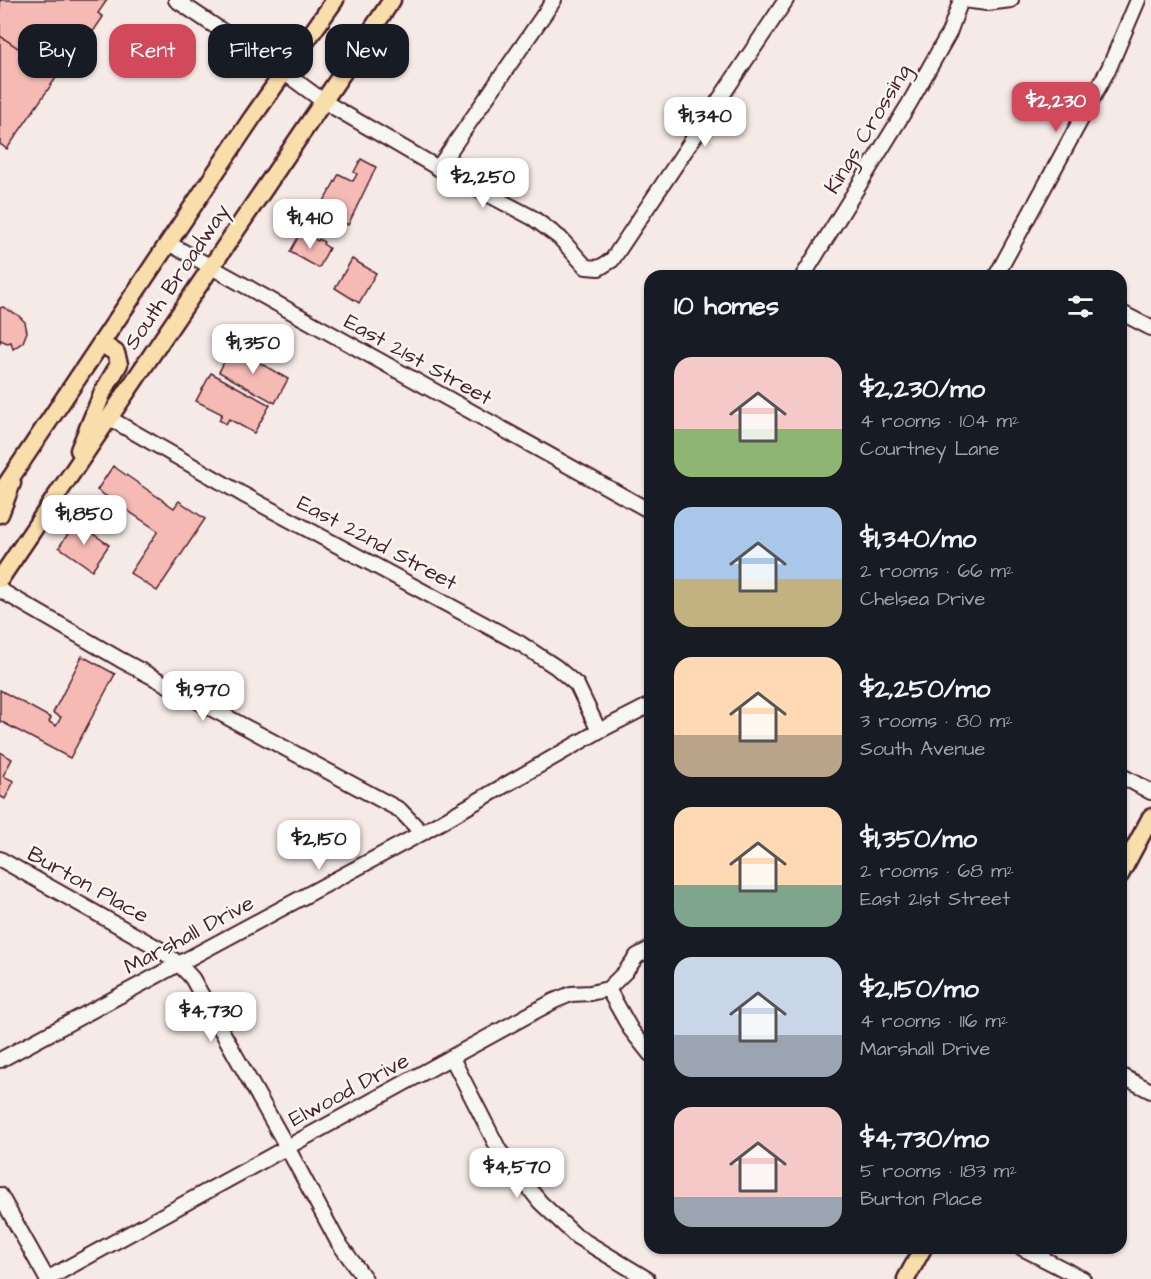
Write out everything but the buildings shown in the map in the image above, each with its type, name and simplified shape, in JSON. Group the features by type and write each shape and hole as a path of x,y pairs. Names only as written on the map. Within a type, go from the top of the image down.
{"main road":[{"name":"South Broadway","path":"313,32 335,0"},
{"name":"South Broadway","path":"0,579 392,0"},
{"name":"South Broadway","path":"0,494 252,118 281,78"},
{"path":"65,483 103,392 119,364 116,353 101,343"},
{"path":"0,514 18,468"},
{"path":"1127,861 1151,817"},
{"path":"906,1279 920,1254"}],"street":[{"path":"176,0 212,24"},
{"path":"438,168 555,0"},
{"path":"292,78 323,102 438,168 533,218 560,238 586,267 598,268 612,260 786,0"},
{"path":"962,0 987,3 1011,0"},
{"name":"Kings Crossing","path":"807,270 915,94 949,33 962,0"},
{"path":"999,270 1109,68 1138,0"},
{"name":"East 21st Street","path":"168,243 644,508"},
{"path":"1127,316 1151,328"},
{"name":"East 22nd Street","path":"109,418 242,494 521,644 556,667 577,685 599,731"},
{"path":"0,590 131,666 400,810 422,833"},
{"name":"Marshall Drive","path":"0,1060 422,833 599,731 644,708"},
{"path":"1127,780 1151,792"},
{"name":"Burton Place","path":"0,859 158,948 179,964 192,978 338,1242 365,1279"},
{"path":"644,952 637,956 626,972 608,988 631,1030 644,1046"},
{"name":"Elwood Drive","path":"47,1279 554,1000 571,994 590,993 608,988"},
{"path":"452,1058 499,1150 540,1202 576,1236 647,1279"},
{"path":"1127,1079 1151,1091"},
{"path":"0,1195 47,1279"},
{"path":"1034,1254 1083,1279"}]}
